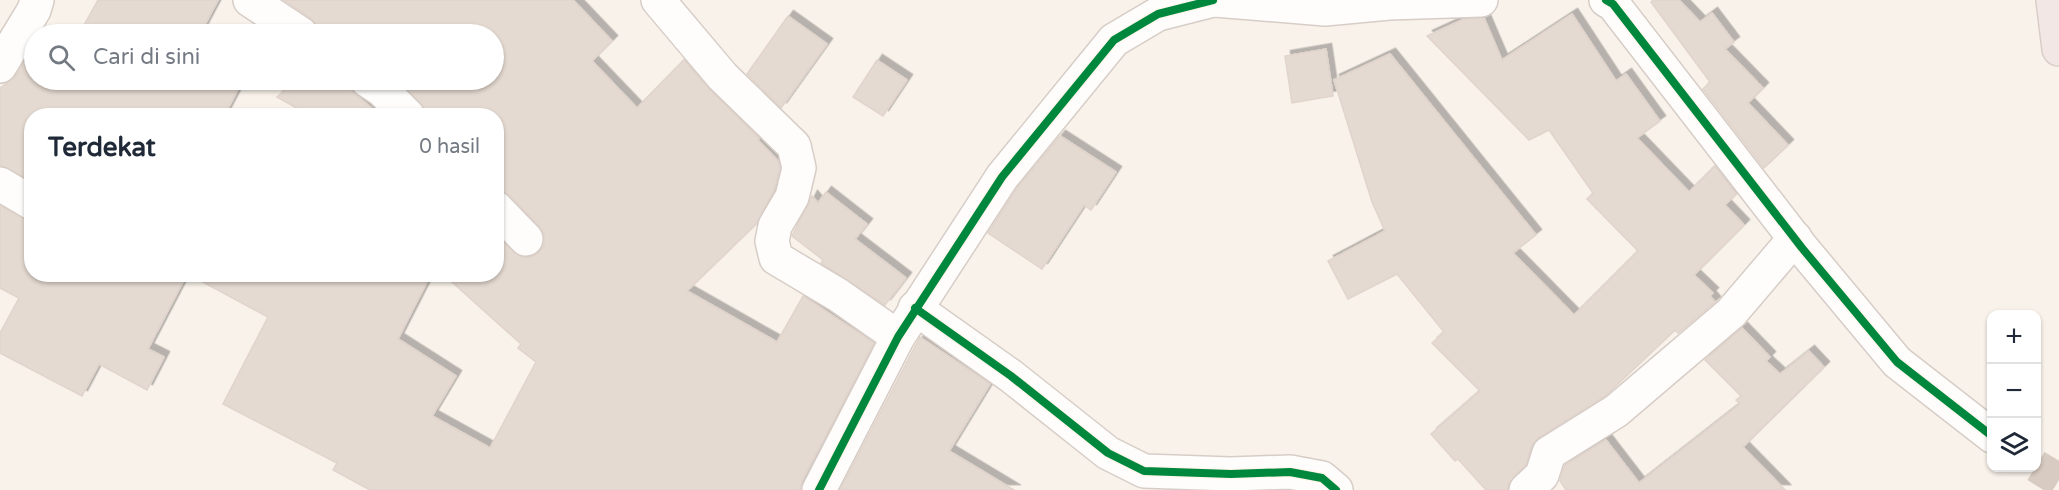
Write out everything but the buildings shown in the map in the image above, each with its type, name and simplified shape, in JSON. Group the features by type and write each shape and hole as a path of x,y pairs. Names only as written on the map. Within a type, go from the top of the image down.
{"highway":[{"path":"2053,0 2059,49"}],"street":[{"path":"26,24 37,0"},
{"path":"250,0 286,24"},
{"path":"658,0 723,77 795,147 800,168 792,197 775,226 772,241 776,258 838,295 898,337"},
{"path":"819,490 915,308 1002,177 1114,40 1158,14 1214,0 1324,9 1388,1 1481,0"},
{"path":"1609,1 1795,238 1897,362 1987,432"},
{"path":"0,66 24,26"},
{"path":"382,90 400,108"},
{"path":"0,184 24,198"},
{"path":"504,216 526,239"},
{"path":"1526,490 1542,475 1549,453 1616,411 1731,313 1795,238"},
{"path":"915,308 1011,376 1108,453 1144,471 1231,474 1290,472 1322,478 1336,490"}],"tunnel":[{"path":"2041,469 2059,480"}],"cycle path":[{"path":"819,490 898,337 1002,177 1114,40 1158,14 1213,0"},
{"path":"1606,0 1613,4 1802,248 1897,362 1987,432"},
{"path":"915,308 1011,376 1108,453 1144,471 1231,474 1290,472 1322,478 1336,490"}]}
